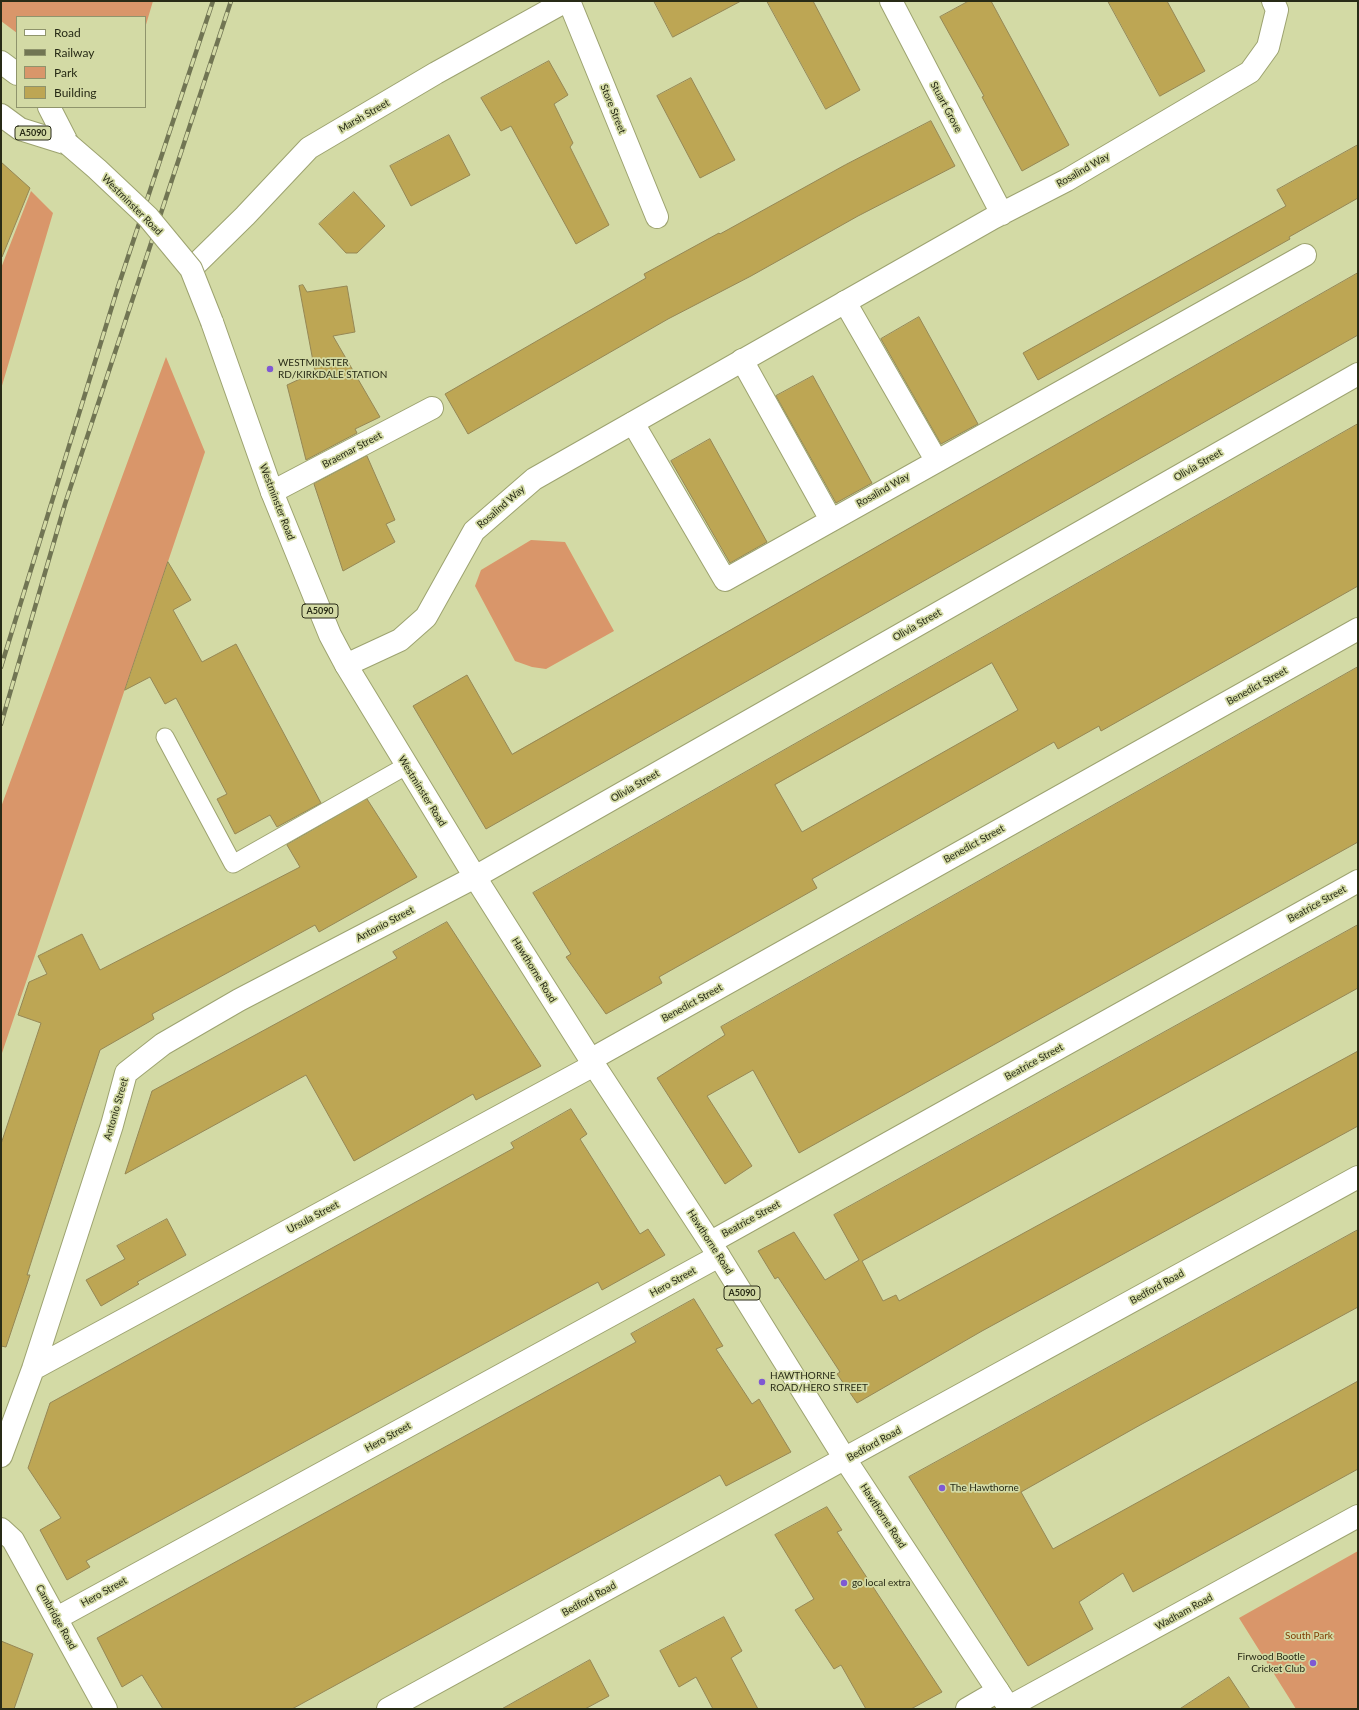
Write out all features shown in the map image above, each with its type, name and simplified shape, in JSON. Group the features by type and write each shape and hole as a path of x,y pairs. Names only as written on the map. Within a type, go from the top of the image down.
{"street":[{"name":"Marsh Street","path":"191,269 245,216 309,148 436,74 567,1"},
{"name":"Store Street","path":"567,1 657,217"},
{"name":"Stuart Grove","path":"891,1 1002,214"},
{"name":"Rosalind Way","path":"346,665 400,640 426,617 474,531 534,479 845,302 1002,214 1067,180 1250,72 1268,47 1277,10 1273,1"},
{"path":"1,62 16,73"},
{"name":"Westminster Road","path":"50,108 68,144 148,217 191,269 212,322 272,492 330,635 346,665 406,766 475,877"},
{"name":"Westminster Road","path":"1,115 11,129 68,144"},
{"name":"Rosalind Way","path":"632,423 725,580 936,460 1305,255"},
{"path":"845,302 936,460"},
{"path":"742,360 831,520"},
{"name":"Olivia Street","path":"475,877 1358,374"},
{"name":"Braemar Street","path":"272,492 432,408"},
{"name":"Benedict Street","path":"592,1062 1358,629"},
{"name":"Hawthorne Road","path":"475,877 592,1062 715,1249 845,1459 1006,1702"},
{"name":"Antonio Street","path":"1,1456 33,1369 112,1125 126,1073 163,1044 239,1000 475,877"},
{"name":"Beatrice Street","path":"715,1249 1358,881"},
{"name":"Ursula Street","path":"33,1369 592,1062"},
{"name":"Bedford Road","path":"388,1709 1358,1177"},
{"name":"Hero Street","path":"57,1618 715,1249"},
{"name":"Wadham Road","path":"966,1709 1006,1702 1358,1516"},
{"name":"Cambridge Road","path":"1,1529 13,1540 106,1709"}],"lane":[{"path":"165,737 233,864 406,766"}],"green space":[{"path":"1,1 153,1 146,25 146,16 16,16 16,32 1,21"},
{"path":"31,191 53,213 1,389 1,268"},
{"path":"166,357 205,452 1,1056 1,807"},
{"path":"531,540 565,542 614,631 546,669 532,667 515,661 475,586 481,570"},
{"name":"South Park","path":"1358,1551 1358,1709 1296,1709 1239,1618"}],"building":[{"path":"654,1 741,1 673,37"},
{"path":"767,1 813,1 860,90 826,109"},
{"path":"969,1 991,1 1069,145 1022,171 982,97 984,96 940,17"},
{"path":"1108,1 1167,1 1205,71 1160,96"},
{"path":"549,61 568,95 554,104 573,143 570,147 609,225 576,244 511,126 501,131 481,98"},
{"path":"691,78 735,160 700,178 657,96"},
{"path":"931,121 955,166 858,216 751,276 668,319 468,434 445,394 646,278 644,274 845,165"},
{"path":"449,135 470,175 411,206 390,166"},
{"path":"1358,145 1358,198 1289,237 1290,239 1038,380 1023,353 1286,206 1277,190"},
{"path":"1,162 30,188 2,257 1,257"},
{"path":"354,192 385,226 357,253 346,253 319,224"},
{"path":"1358,273 1358,335 486,829 413,706 467,675 512,754"},
{"path":"303,285 307,292 347,286 355,332 333,336 380,417 355,429 357,433 306,460 287,385 315,372 299,286"},
{"path":"919,317 978,424 941,444 881,339"},
{"path":"813,376 872,483 836,503 776,396"},
{"path":"1358,424 1358,586 1101,731 1099,726 1058,749 1054,742 812,879 817,888 659,977 662,983 606,1014 566,957 571,954 533,893","holes":["992,663 1018,710 802,832 775,785"]},
{"path":"710,439 767,542 730,563 671,461"},
{"path":"367,456 395,520 386,524 395,542 343,571 314,484"},
{"path":"168,562 191,600 173,610 202,662 236,644 321,803 277,827 270,815 235,834 217,799 227,794 176,698 165,704 150,677 125,690"},
{"path":"1358,667 1358,842 799,1153 753,1070 707,1096 752,1166 725,1184 657,1078 725,1035 721,1027"},
{"path":"367,799 417,877 319,932 315,925 152,1014 154,1019 100,1050 27,1275 30,1275 6,1347 1,1346 1,1144 41,1023 18,1015 29,982 47,974 38,956 82,934 100,970 300,867 287,845"},
{"path":"447,922 541,1066 476,1100 473,1094 354,1161 306,1075 125,1174 152,1091 397,958 393,952"},
{"path":"1358,925 1358,988 862,1261 883,1301 896,1295 899,1301 1358,1051 1358,1126 982,1331 857,1403 837,1374 840,1372 778,1277 775,1279 758,1251 794,1232 825,1280 859,1260 834,1215"},
{"path":"571,1109 587,1134 580,1139 640,1234 648,1229 665,1255 602,1290 598,1282 548,1309 86,1561 90,1567 67,1580 40,1530 61,1518 28,1468 50,1403 514,1148 511,1143"},
{"path":"167,1219 186,1255 137,1282 139,1284 101,1306 86,1280 125,1259 117,1246"},
{"path":"1358,1230 1358,1307 1142,1424 1021,1492 1053,1549 1358,1381 1358,1469 1133,1592 1123,1573 1079,1602 1093,1629 1028,1666 909,1477"},
{"path":"694,1299 723,1346 716,1349 752,1404 759,1399 791,1452 726,1486 720,1475 292,1709 163,1709 142,1675 122,1687 97,1638 636,1342 631,1334"},
{"path":"827,1507 842,1530 837,1532 942,1692 911,1709 866,1709 841,1665 834,1669 795,1610 814,1599 775,1535"},
{"path":"724,1617 742,1651 731,1658 758,1709 713,1709 696,1677 679,1687 660,1651"},
{"path":"1,1641 33,1654 14,1709 1,1709"},
{"path":"590,1660 609,1696 585,1709 502,1709"},
{"path":"1229,1677 1250,1709 1180,1709"}],"railway":[{"path":"1,667 118,287 213,1"},
{"path":"1,724 65,504 231,1"}],"place":[{"name":"WESTMINSTER RD/KIRKDALE STATION","path":"270,369"},
{"name":"HAWTHORNE ROAD/HERO STREET","path":"762,1382"},
{"name":"The Hawthorne","path":"942,1488"},
{"name":"go local extra","path":"844,1583"},
{"name":"Firwood Bootle Cricket Club","path":"1313,1663"}]}
